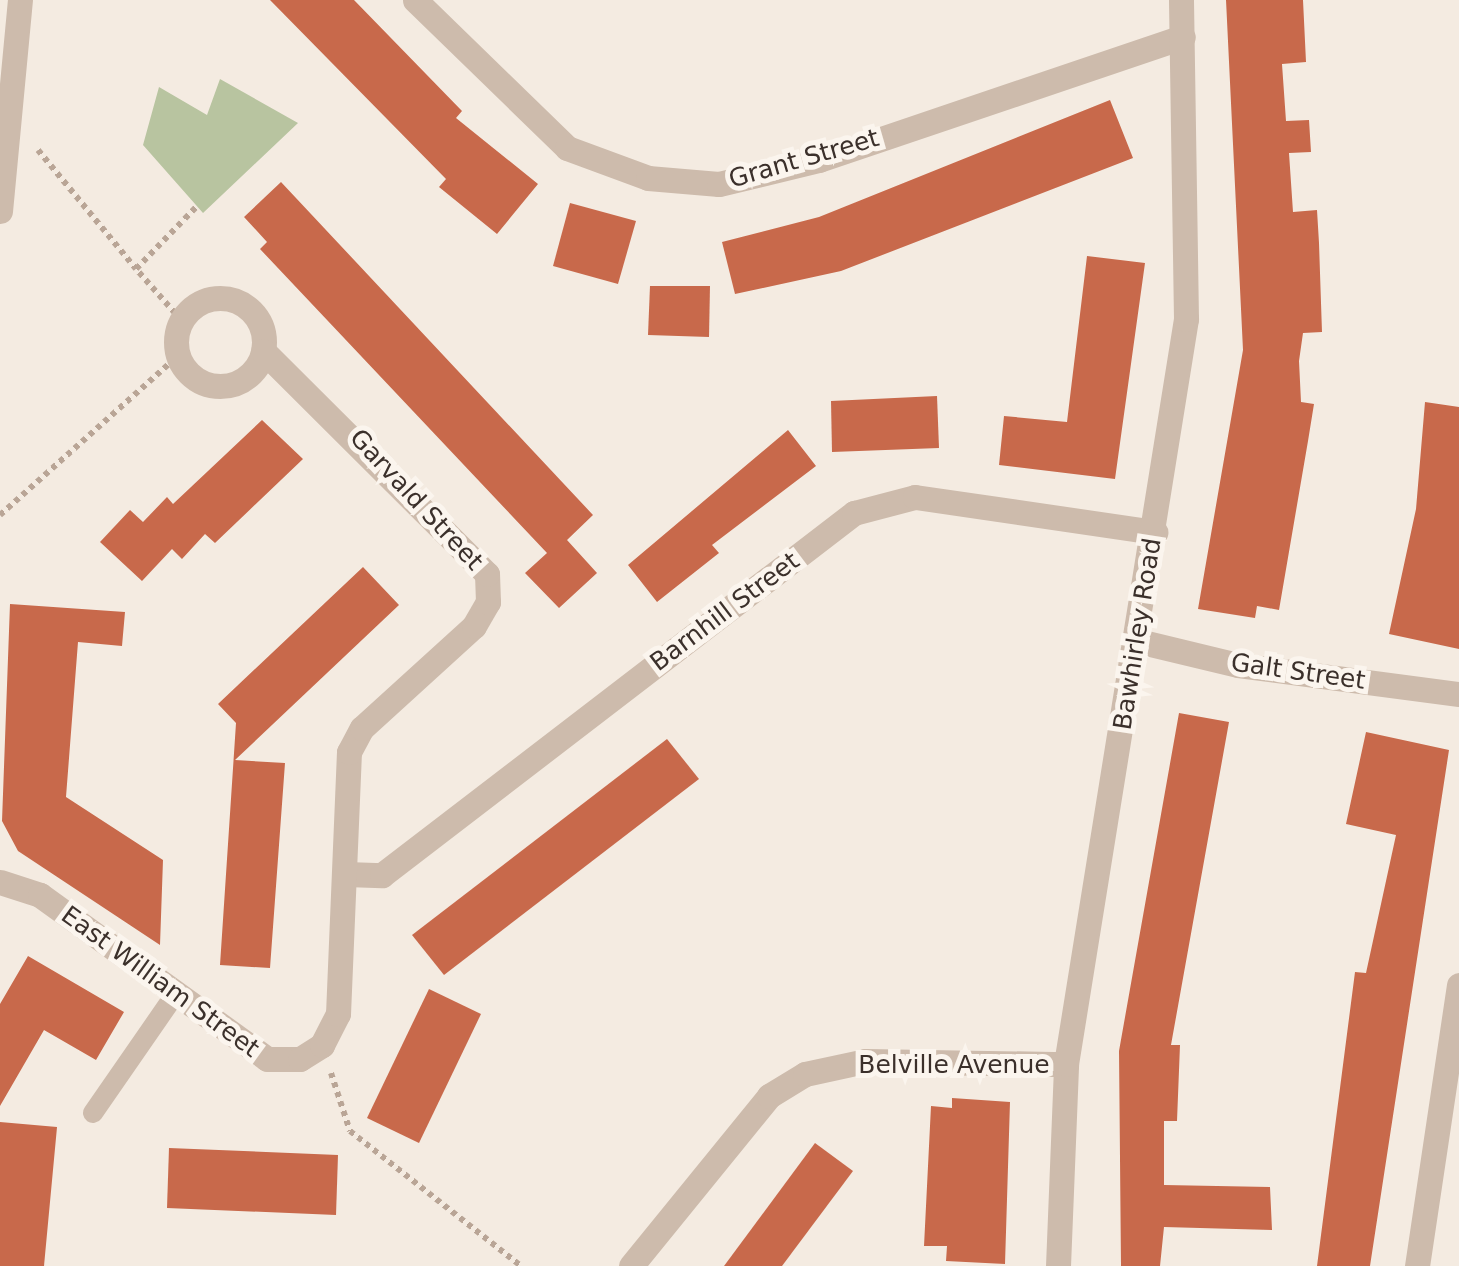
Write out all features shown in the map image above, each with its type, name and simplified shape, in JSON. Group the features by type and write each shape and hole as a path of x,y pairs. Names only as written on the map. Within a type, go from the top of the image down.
{"street":[{"path":"0,211 20,0"},
{"name":"Grant Street","path":"416,0 568,148 648,178 718,184 819,160 1183,37"},
{"name":"Bawhirley Road","path":"1058,1266 1066,1064 1138,641 1186,319 1181,0"},
{"name":"Garvald Street","path":"182,321 202,302 229,298 253,312 264,351 487,574 488,602 474,626 362,728 349,752 338,1014 322,1045"},
{"path":"182,321 179,355 192,375 219,386 248,376 264,351"},
{"name":"Barnhill Street","path":"346,874 382,874 854,512 915,497 1155,532"},
{"name":"Galt Street","path":"1138,641 1238,665 1459,694"},
{"name":"East William Street","path":"0,882 40,896 174,996 267,1059 300,1059 322,1045"},
{"path":"1417,1266 1459,984"},
{"name":"Belville Avenue","path":"631,1266 769,1096 805,1074 866,1061 1066,1064"}],"lane":[{"path":"92,1113 174,996"}],"path":[{"path":"9,114 182,321"},
{"path":"136,269 197,206"},
{"path":"0,516 179,355"},
{"path":"322,1045 350,1131 522,1266"}],"green space":[{"path":"220,79 298,123 203,213 143,145 159,87 207,115"}],"building":[{"path":"270,0 354,0 462,111 456,118 538,184 497,234 439,187 446,179"},
{"path":"1226,0 1303,0 1306,62 1282,64 1286,121 1309,120 1311,152 1289,153 1293,212 1317,210 1319,243 1322,332 1303,333 1299,361 1301,402 1314,404 1308,441 1279,610 1257,606 1255,618 1198,609 1243,350"},
{"path":"1110,100 1133,158 841,271 735,294 722,242 819,217"},
{"path":"281,182 593,515 567,540 597,573 559,608 525,573 547,553 260,249 267,242 244,217"},
{"path":"570,203 636,221 618,284 553,266"},
{"path":"1087,256 1145,263 1115,479 999,465 1004,416 1067,422"},
{"path":"650,286 710,286 709,337 648,335"},
{"path":"937,396 939,448 832,452 831,401"},
{"path":"1425,402 1459,407 1459,649 1389,634 1416,509"},
{"path":"262,420 303,459 215,543 205,534 182,559 172,549 142,581 100,542 130,510 143,522 167,497 173,504"},
{"path":"788,430 816,466 712,545 719,553 657,602 628,565"},
{"path":"363,567 399,605 235,760 285,763 270,968 220,965 236,723 218,704"},
{"path":"10,604 125,612 122,646 78,642 66,797 163,860 160,945 18,851 2,821"},
{"path":"1179,713 1229,722 1171,1045 1180,1045 1177,1121 1164,1121 1164,1185 1270,1187 1272,1230 1164,1227 1160,1266 1121,1266 1119,1051"},
{"path":"1366,732 1449,750 1370,1266 1317,1266 1355,972 1366,973 1396,835 1346,824"},
{"path":"667,739 699,779 444,975 412,935"},
{"path":"28,956 124,1012 96,1060 44,1030 0,1106 0,1004"},
{"path":"429,989 481,1014 419,1143 367,1118"},
{"path":"952,1098 1010,1102 1005,1264 946,1261 947,1246 924,1246 931,1106 952,1108"},
{"path":"0,1122 57,1127 44,1266 0,1266"},
{"path":"815,1143 853,1171 782,1266 724,1266"},
{"path":"169,1148 338,1155 336,1215 167,1208"}]}
